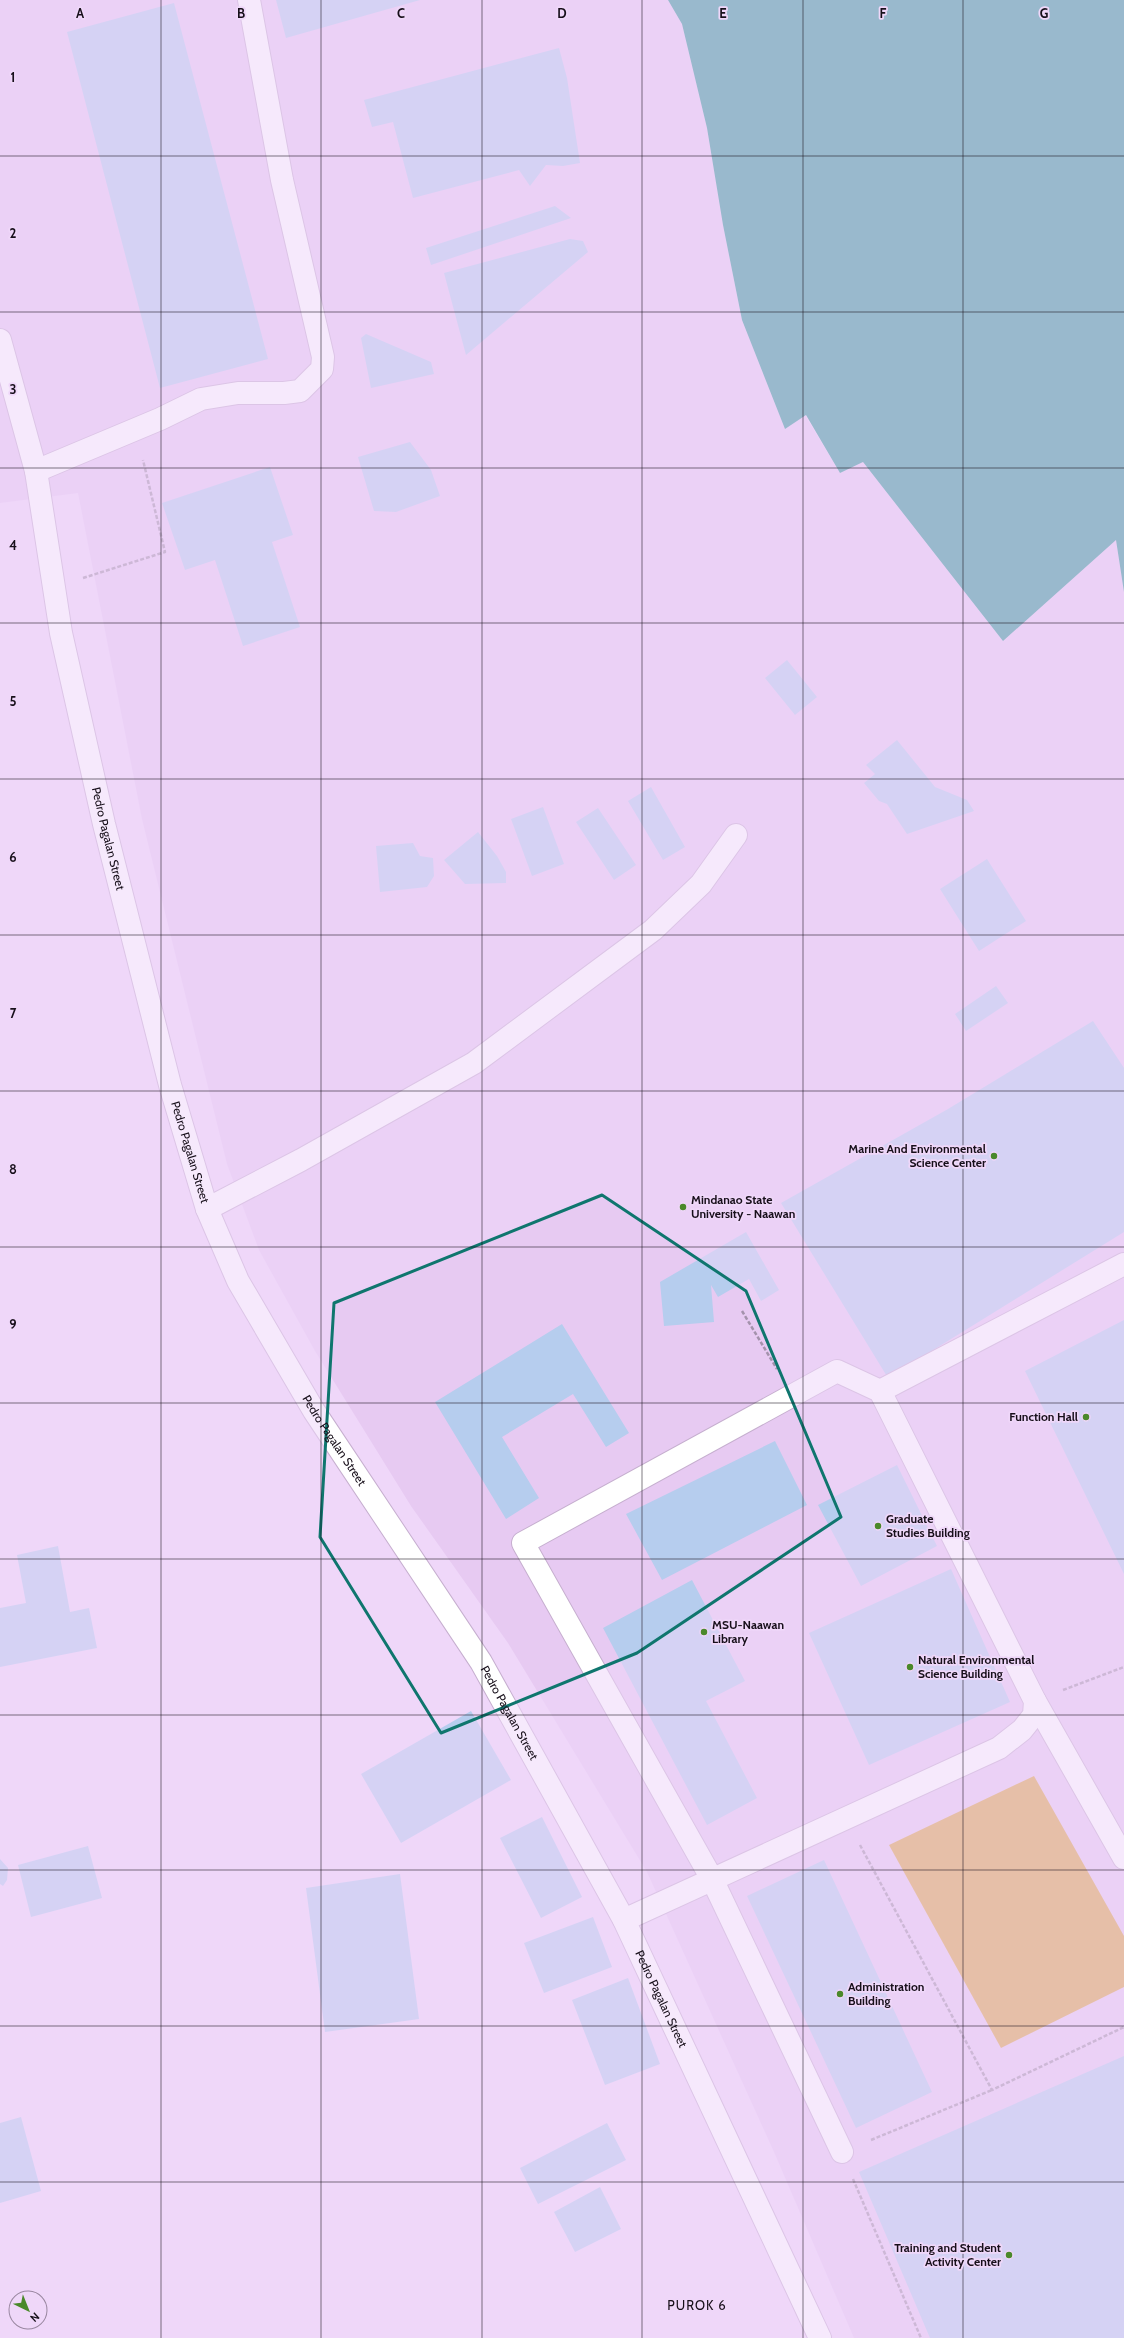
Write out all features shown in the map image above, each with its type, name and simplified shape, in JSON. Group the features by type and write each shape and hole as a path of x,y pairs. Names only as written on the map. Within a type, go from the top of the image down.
{"street":[{"path":"36,471 201,399 238,393 284,393 300,391 322,370 323,357 282,180 249,0"},
{"name":"Pedro Pagalan Street","path":"0,340 36,471 61,633 104,824 170,1085 207,1209 238,1281 314,1411 481,1662 624,1920 813,2335"},
{"path":"207,1209 301,1160 474,1064 653,930 701,884 736,835"},
{"path":"880,1391 1124,1264"},
{"path":"842,2152 712,1879 523,1543 837,1371 880,1391 1034,1701 1124,1858"},
{"path":"624,1920 999,1748 1022,1730 1034,1714 1034,1701"}],"path":[{"path":"54,587 165,552 136,428"},
{"path":"742,1311 792,1396"},
{"path":"1034,1701 1124,1667"},
{"path":"846,1818 992,2090"},
{"path":"920,2338 842,2152 992,2090 1124,2027"}],"highlighted area":[{"path":"602,1195 746,1291 841,1517 637,1653 441,1733 320,1537 334,1303"}],"shaded area":[{"name":"Mindanao State University - Naawan","path":"0,0 668,0 682,24 707,128 723,225 742,320 785,429 805,415 840,473 863,462 1003,641 1116,540 1124,592 1124,2338 854,2338 774,2152 647,1872 508,1643 411,1506 315,1351 259,1250 227,1164 142,819 78,493 0,503"},
{"path":"668,0 1124,0 1124,592 1116,540 1003,641 863,462 840,473 806,415 785,429 742,320 723,225 707,128 682,24"},
{"path":"1034,1776 1124,1936 1124,1987 1001,2048 889,1845"}],"building":[{"path":"276,0 420,0 286,38"},
{"path":"174,3 268,359 160,388 67,32"},
{"path":"559,48 567,78 580,163 563,166 546,165 530,186 519,170 413,198 393,122 372,127 364,100"},
{"path":"555,206 571,218 431,265 426,248"},
{"path":"570,239 583,241 588,252 466,355 444,273"},
{"path":"366,334 431,362 434,374 371,388 361,338"},
{"path":"410,442 431,470 440,496 396,512 374,511 358,457"},
{"path":"270,467 293,535 272,542 300,627 243,646 215,560 185,570 162,503"},
{"path":"787,660 817,697 795,715 765,678"},
{"path":"897,740 935,787 967,800 974,811 907,834 887,804 879,801 864,783 875,774 866,765"},
{"path":"651,787 685,847 663,860 628,801"},
{"path":"543,807 564,864 532,876 511,819"},
{"path":"598,808 636,865 614,880 576,822"},
{"path":"478,832 497,856 506,872 506,883 465,884 444,860"},
{"path":"413,843 420,856 433,858 434,876 427,887 380,892 376,846"},
{"path":"987,859 1026,921 979,951 940,889"},
{"path":"996,986 1008,1003 966,1031 955,1014"},
{"name":"Marine And Environmental Science Center","path":"1093,1021 1124,1068 1124,1232 888,1378 781,1203 948,1109"},
{"path":"746,1232 779,1290 761,1301 749,1279 718,1297 711,1285 714,1322 664,1326 660,1282"},
{"name":"Function Hall","path":"1124,1320 1124,1574 1025,1371"},
{"path":"562,1324 629,1433 606,1447 573,1394 502,1437 539,1498 506,1519 435,1402"},
{"path":"775,1441 807,1505 662,1580 626,1514"},
{"name":"Graduate Studies Building","path":"897,1465 937,1546 861,1586 818,1505"},
{"path":"58,1546 70,1612 89,1608 97,1648 0,1667 0,1608 26,1603 17,1555"},
{"name":"Natural Environmental Science Building","path":"951,1569 1010,1702 869,1765 809,1633"},
{"path":"692,1580 745,1681 706,1701 757,1798 707,1825 603,1628"},
{"path":"471,1711 511,1780 401,1843 361,1774"},
{"path":"542,1817 582,1897 541,1918 500,1838"},
{"path":"88,1846 102,1898 31,1917 18,1865"},
{"path":"0,1859 8,1868 7,1880 3,1886 0,1884"},
{"name":"Administration Building","path":"824,1860 932,2092 856,2128 747,1896"},
{"path":"400,1874 419,2019 325,2032 306,1888"},
{"path":"593,1917 612,1967 544,1993 524,1943"},
{"path":"628,1978 660,2064 605,2085 572,2000"},
{"name":"Training and Student Activity Center","path":"1124,2056 1124,2338 930,2338 859,2172"},
{"path":"21,2117 41,2191 0,2203 0,2123"},
{"path":"607,2123 626,2160 538,2204 520,2168"},
{"path":"600,2187 621,2229 575,2252 554,2212"}],"place":[{"name":"Marine And Environmental Science Center","path":"994,1156"},
{"name":"Mindanao State University - Naawan","path":"683,1207"},
{"name":"Function Hall","path":"1086,1417"},
{"name":"Graduate Studies Building","path":"878,1526"},
{"name":"MSU-Naawan Library","path":"704,1632"},
{"name":"Natural Environmental Science Building","path":"910,1667"},
{"name":"Administration Building","path":"840,1994"},
{"name":"Training and Student Activity Center","path":"1009,2255"}],"district":[{"name":"PUROK 6","path":"697,2305"}]}
